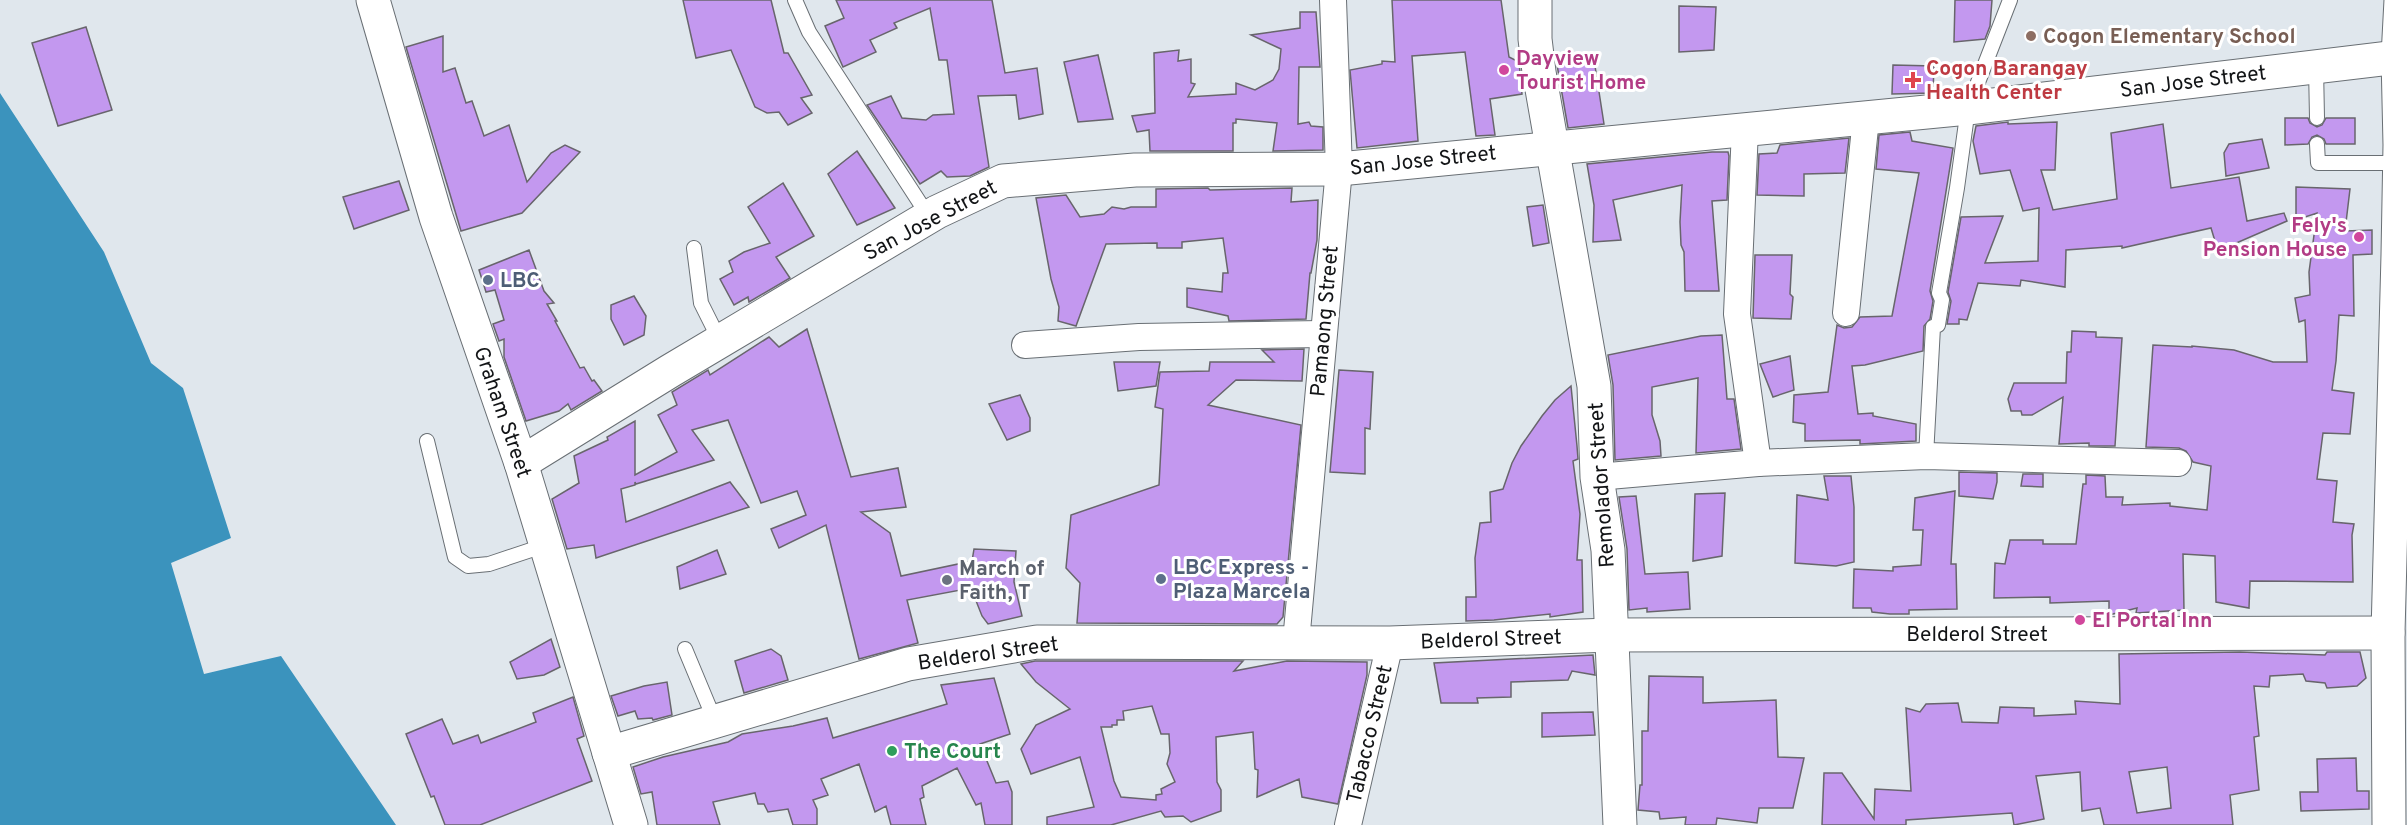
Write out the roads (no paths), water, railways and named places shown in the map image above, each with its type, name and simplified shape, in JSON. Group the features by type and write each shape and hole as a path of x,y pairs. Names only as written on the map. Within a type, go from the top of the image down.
{"street":[{"name":"Graham Street","path":"373,0 436,218 521,464 631,825"},
{"name":"Pamaong Street","path":"1296,642 1339,169 1333,0"},
{"name":"Remolador Street","path":"1534,0 1535,39 1551,148 1594,386 1597,477 1608,550 1620,825"},
{"path":"2389,825 2398,772 2388,633 2401,345 2402,254 2398,57 2401,0"},
{"name":"San Jose Street","path":"521,464 720,341 929,217 1003,181 1135,170 1339,169 1968,108 2398,57"},
{"path":"1846,313 1866,118"},
{"path":"1745,129 1737,314 1758,463"},
{"path":"1025,345 1138,337 1323,334"},
{"path":"1597,477 1758,463 1926,456 2178,463"},
{"name":"Belderol Street","path":"609,753 908,664 1037,642 1390,643 1610,635 2388,633"},
{"name":"Tabacco Street","path":"1348,825 1390,643"}],"lane":[{"path":"795,0 809,32 929,217"},
{"path":"1926,456 1933,327 1938,325 1942,300 1939,294 1968,108 2010,0"},
{"path":"2316,67 2317,118"},
{"path":"2318,144 2318,163 2399,163"},
{"path":"694,248 701,303 720,341"},
{"path":"427,441 455,557 468,566 489,564 546,545"},
{"path":"685,649 715,721"}],"water":[{"path":"0,93 104,252 151,363 183,388 231,538 171,563 204,674 281,656 396,825 0,825"}],"place":[{"name":"Cogon Elementary School","path":"2031,36"},
{"name":"Dayview Tourist Home","path":"1504,70"},
{"name":"Cogon Barangay Health Center","path":"1913,80"},
{"name":"Fely's Pension House","path":"2359,237"},
{"name":"LBC","path":"488,280"},
{"name":"LBC Express - Plaza Marcela","path":"1161,579"},
{"name":"March of Faith, T","path":"947,580"},
{"name":"El Portal Inn","path":"2080,620"},
{"name":"The Court","path":"892,751"}]}
